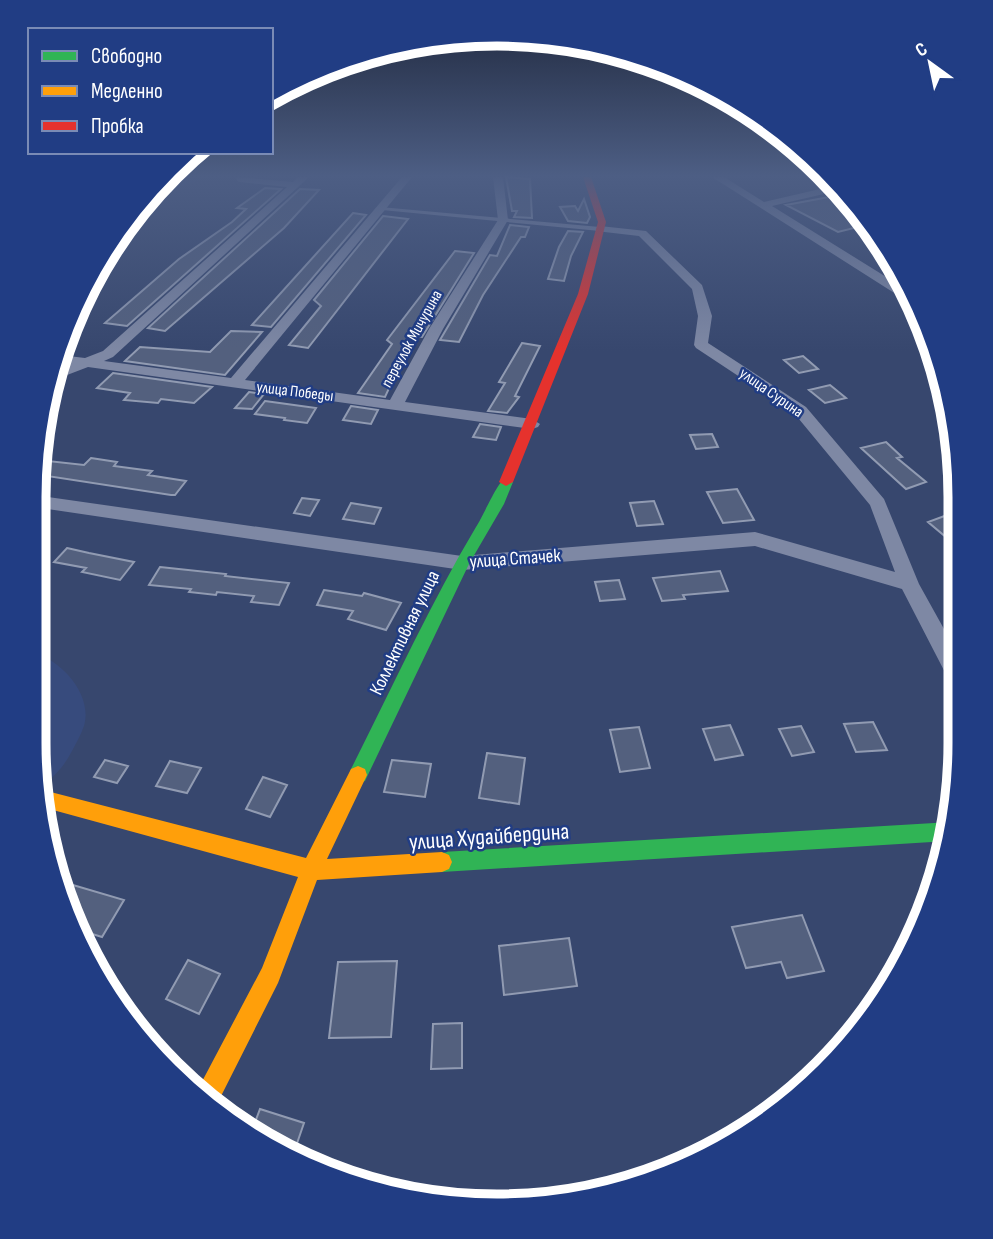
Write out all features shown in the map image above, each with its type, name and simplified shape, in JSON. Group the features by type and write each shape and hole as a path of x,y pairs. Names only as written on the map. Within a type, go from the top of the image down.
{"street":[{"path":"63,373 108,354 240,235"},
{"path":"233,385 360,235"},
{"name":"переулок Мичурина","path":"396,404 436,329 494,235"},
{"name":"Коллективная улица","path":"210,1091 270,975 312,870 462,563 497,504 583,294 598,235"},
{"name":"улица Сурина","path":"644,235 698,288 705,316 701,345 800,410 878,503 909,584 948,657"},
{"path":"812,235 896,288"},
{"name":"улица Победы","path":"67,360 532,424"},
{"name":"улица Стачек","path":"46,503 462,563 755,540 909,584"},
{"name":"улица Худайбердина","path":"49,800 312,870 939,832"}],"building":[{"path":"214,235 229,235 127,326 105,323 179,259"},
{"path":"250,235 276,235 165,331 148,328"},
{"path":"333,235 349,235 271,327 252,325"},
{"path":"368,235 396,235 308,348 289,345 321,306 314,300"},
{"path":"506,235 526,235 521,237 483,295 459,342 440,340 490,255 497,256"},
{"path":"566,235 582,235 571,256 564,281 548,279"},
{"path":"455,251 474,253 422,337 412,336 385,384 391,384 385,397 358,393 392,344 387,340"},
{"path":"231,331 262,332 225,375 125,361 140,347 210,352"},
{"path":"522,343 540,346 515,396 519,397 507,413 488,411 505,383 499,382"},
{"path":"803,356 818,369 799,373 784,360"},
{"path":"113,373 212,387 194,403 161,399 158,403 124,400 130,393 97,388"},
{"path":"830,385 846,398 825,403 809,390"},
{"path":"249,392 264,394 252,409 235,408"},
{"path":"265,401 316,408 307,423 255,414"},
{"path":"351,406 378,410 371,424 343,420"},
{"path":"480,424 501,427 496,440 473,437"},
{"path":"712,434 718,447 696,449 690,435"},
{"path":"886,442 902,457 897,458 926,482 906,489 861,448"},
{"path":"91,458 117,462 114,466 152,471 148,475 186,481 175,495 171,495 46,476 47,461 84,465"},
{"path":"737,489 754,520 723,523 707,492"},
{"path":"302,498 319,500 310,516 294,513"},
{"path":"654,501 663,524 637,526 630,503"},
{"path":"351,503 381,508 374,524 343,519"},
{"path":"948,515 948,539 928,522"},
{"path":"67,548 134,562 120,580 82,572 86,568 54,562"},
{"path":"160,567 289,583 279,605 251,602 254,596 217,592 216,595 189,592 191,589 149,585"},
{"path":"720,571 728,591 683,595 685,599 662,601 653,578"},
{"path":"619,580 625,599 600,601 595,582"},
{"path":"324,590 362,596 364,593 401,603 386,630 348,619 353,611 317,605"},
{"path":"873,722 887,750 856,752 844,724"},
{"path":"730,725 743,755 715,760 703,729"},
{"path":"801,726 814,752 792,756 779,729"},
{"path":"639,727 650,768 620,772 610,730"},
{"path":"487,753 525,758 519,804 479,798"},
{"path":"105,760 128,766 117,783 94,777"},
{"path":"392,760 431,764 425,797 384,792"},
{"path":"170,761 201,768 187,793 156,786"},
{"path":"263,777 287,785 270,817 246,809"},
{"path":"68,884 124,900 102,937 88,933"},
{"path":"802,915 824,971 787,978 781,962 746,968 732,927"},
{"path":"569,938 577,986 504,995 499,946"},
{"path":"188,960 220,974 199,1014 166,999"},
{"path":"397,961 391,1037 329,1038 338,962"},
{"path":"462,1023 462,1068 431,1069 433,1024"},
{"path":"260,1109 304,1123 296,1146 255,1123"}],"waterway":[{"path":"46,677 65,695 67,724 46,758"}],"traffic: fast":[{"path":"358,775 462,563 497,504 506,482"},
{"path":"442,862 939,832"}],"traffic: slow":[{"path":"210,1091 270,975 311,870 358,775"},
{"path":"49,800 311,870 442,862"}],"traffic: jam":[{"path":"506,482 583,294 599,235"}]}
